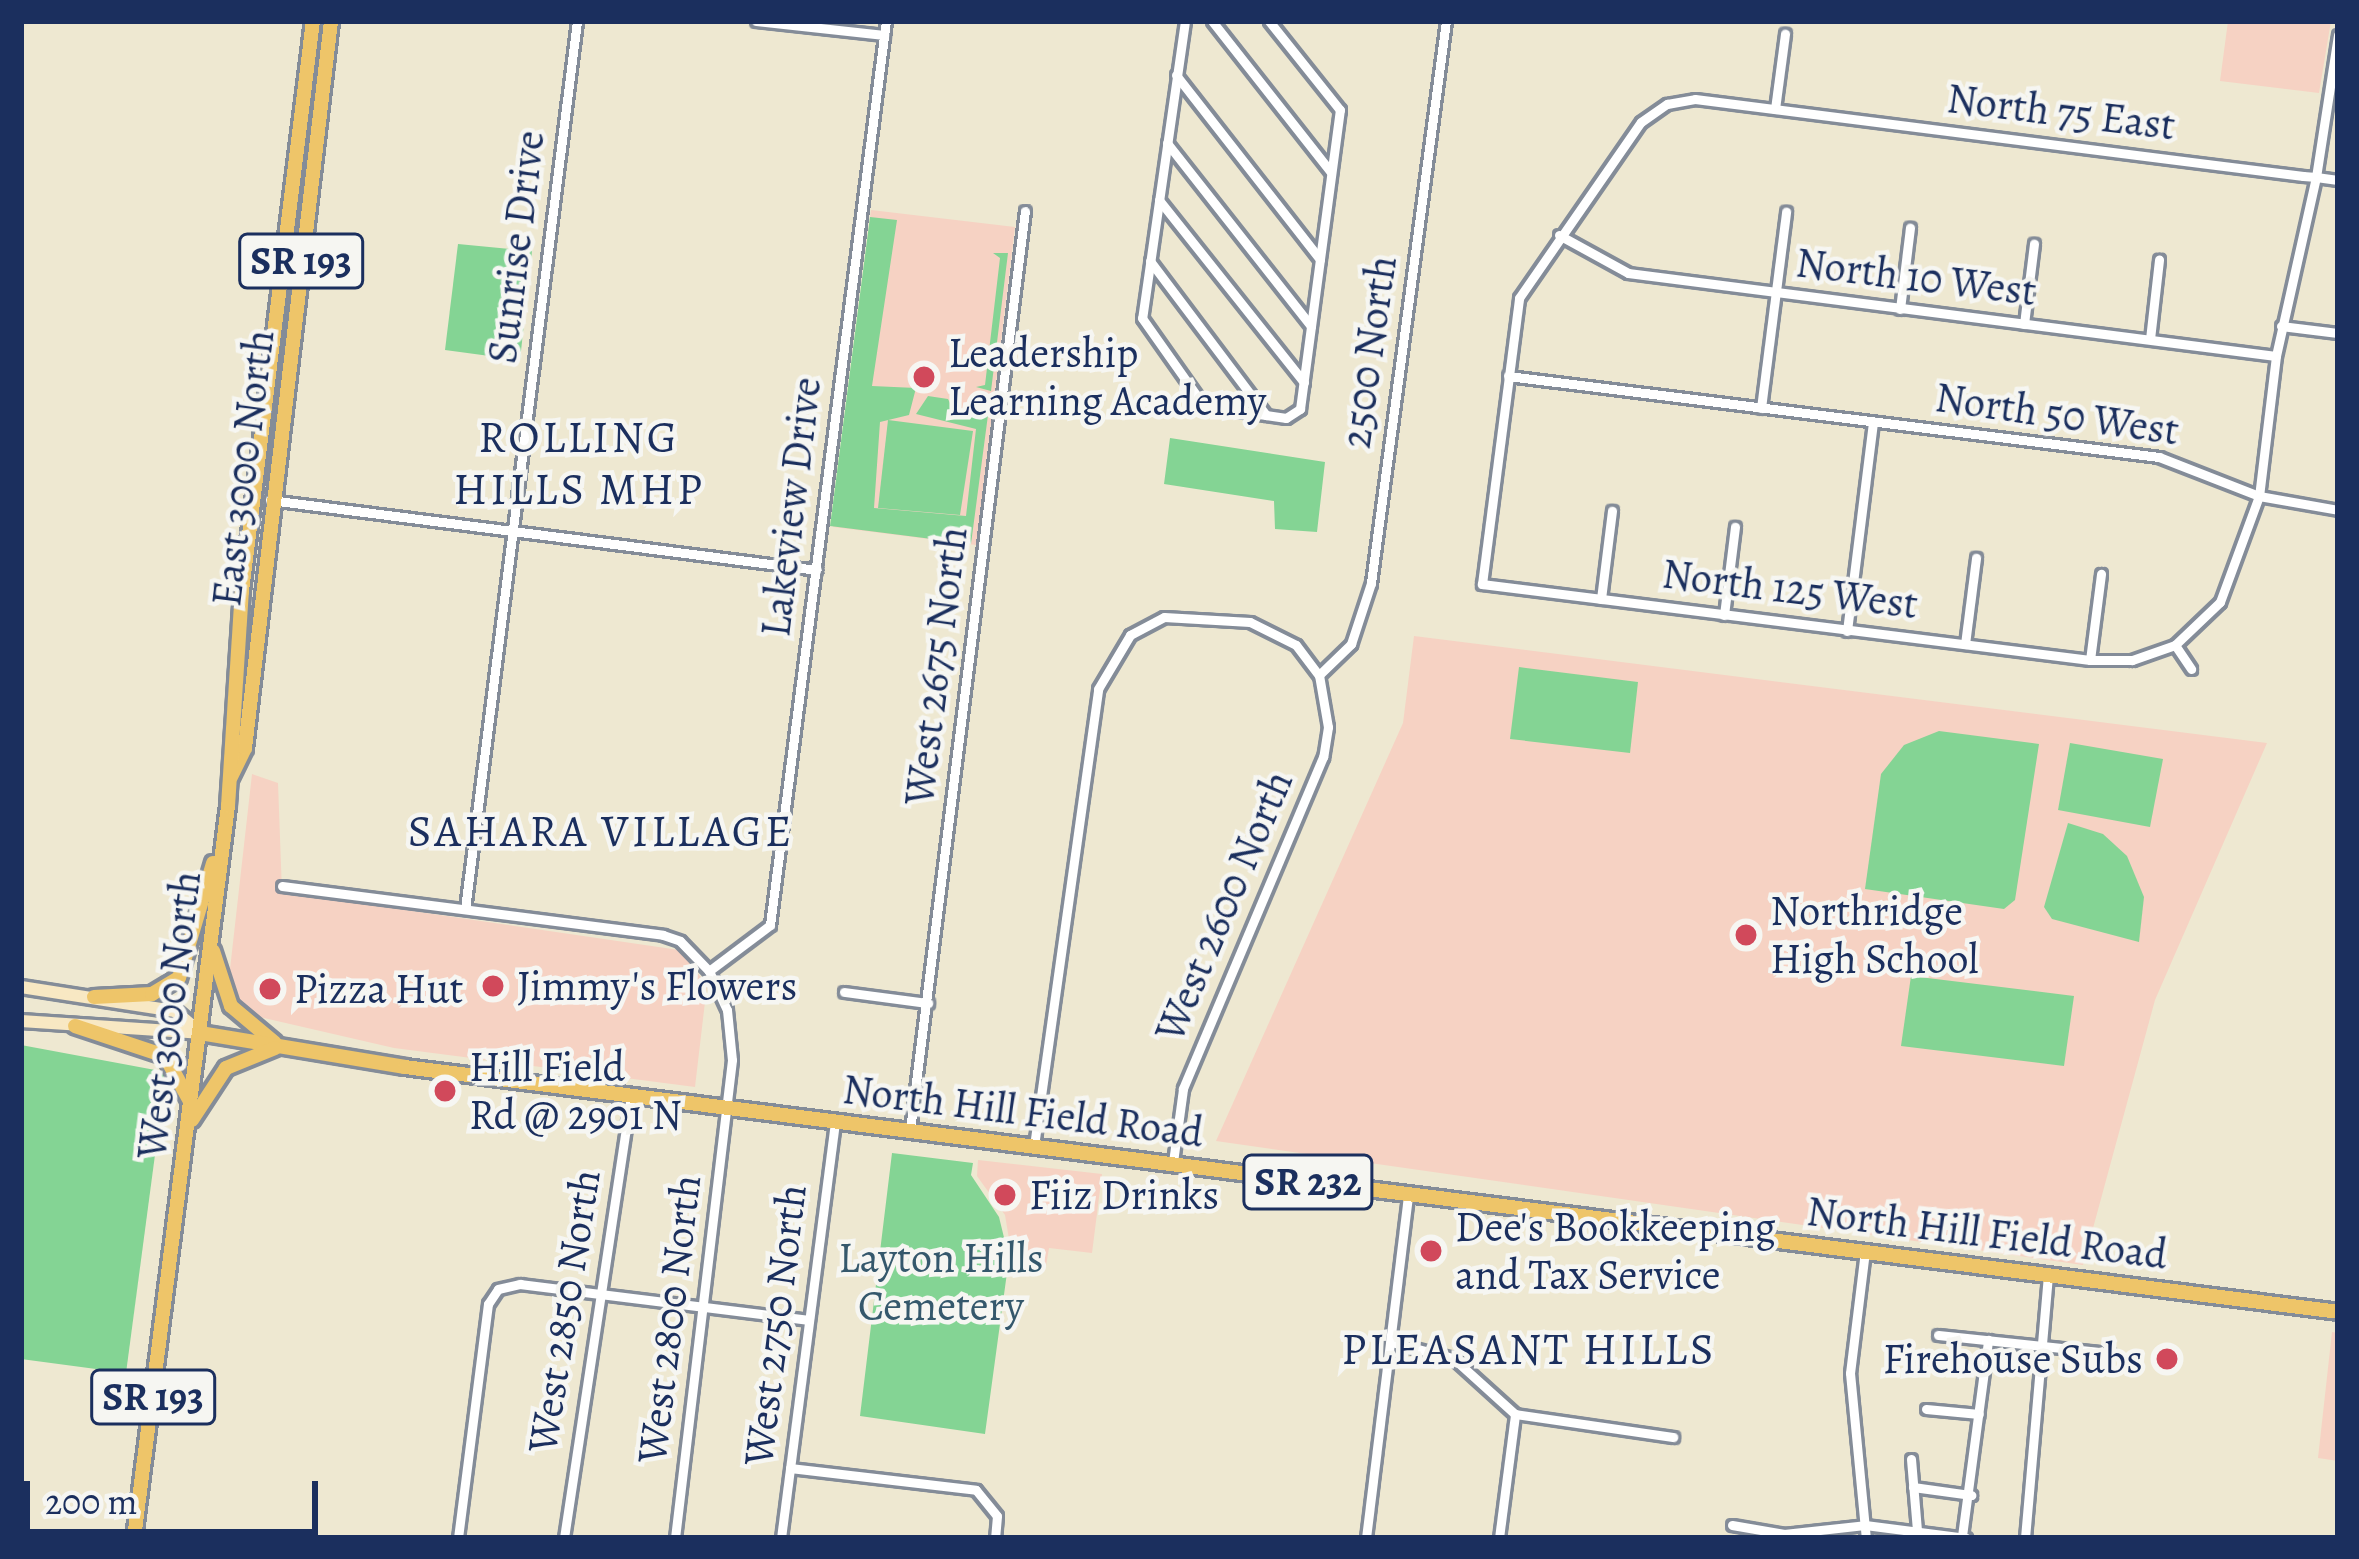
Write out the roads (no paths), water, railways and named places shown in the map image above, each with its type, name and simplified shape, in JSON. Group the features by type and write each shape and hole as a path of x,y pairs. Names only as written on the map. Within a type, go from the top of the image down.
{"main road":[{"name":"East 3000 North","path":"252,500 314,21"},
{"name":"East 3000 North","path":"232,777 245,748 270,500 331,21"},
{"path":"265,402 270,418 262,492 270,500"},
{"name":"West 3000 North","path":"134,1538 232,777 227,746 252,500"},
{"path":"94,997 152,994 181,976 228,806"},
{"path":"189,1125 226,1068 279,1046 231,1006 211,945"},
{"name":"SR 232","path":"21,987 175,1011 200,1033"},
{"name":"SR 232","path":"21,1021 200,1033"},
{"path":"75,1026 164,1056 192,1105"},
{"name":"North Hill Field Road","path":"200,1033 728,1108 2338,1312"}],"street":[{"name":"Sunrise Drive","path":"464,909 578,21"},
{"path":"756,21 884,34"},
{"name":"Lakeview Drive","path":"709,971 770,926 886,21"},
{"path":"1185,21 1142,318 1204,406 1286,418 1300,409 1340,110 1270,21"},
{"path":"1212,21 1332,173"},
{"name":"2500 North","path":"1319,676 1352,644 1371,583 1446,21"},
{"path":"1775,109 1785,34"},
{"path":"2191,669 2175,645 2220,602 2259,496 2281,326 2316,177 2338,35"},
{"path":"1176,75 1320,259"},
{"name":"North 75 East","path":"1482,584 1519,298 1559,235 1651,112 1695,99 2338,180"},
{"path":"1167,143 1311,326"},
{"path":"1159,200 1304,382"},
{"name":"West 2675 North","path":"910,1130 1025,211"},
{"path":"1761,408 1786,212"},
{"path":"1900,309 1910,228"},
{"name":"North 10 West","path":"1559,235 1610,268 2276,356"},
{"path":"2024,324 2034,244"},
{"path":"2150,339 2159,260"},
{"path":"1150,261 1267,416"},
{"path":"2281,326 2338,333"},
{"name":"North 50 West","path":"1508,376 2159,457 2259,496 2338,509"},
{"path":"1847,631 1874,422"},
{"path":"270,500 817,570"},
{"path":"1601,599 1612,511"},
{"path":"1724,615 1735,527"},
{"path":"1965,644 1976,557"},
{"path":"2090,660 2101,574"},
{"name":"North 125 West","path":"1482,584 2090,660 2132,660 2175,645"},
{"path":"1034,1146 1090,720 1112,660 1130,634 1164,617 1194,616 1273,628 1319,676"},
{"name":"West 2600 North","path":"1173,1162 1183,1089 1323,757 1328,727 1319,676"},
{"path":"282,886 663,935 680,940 709,971"},
{"name":"West 2800 North","path":"675,1538 728,1108 730,1030 709,971"},
{"path":"844,992 928,1003"},
{"name":"West 2850 North","path":"564,1538 631,1094"},
{"name":"West 2750 North","path":"781,1538 835,1120"},
{"path":"1366,1538 1408,1195"},
{"path":"1865,1251 1850,1373 1866,1538"},
{"path":"2025,1538 2048,1275"},
{"path":"458,1538 488,1304 498,1289 598,1293 809,1320"},
{"path":"1938,1335 2109,1353"},
{"path":"1732,1525 1784,1534 1865,1525 1964,1537 1988,1340"},
{"path":"1391,1342 1453,1358 1515,1414 1672,1437"},
{"path":"1926,1409 1979,1414"},
{"path":"1498,1538 1515,1414"},
{"path":"1911,1459 1917,1531"},
{"path":"790,1468 976,1490 997,1516 995,1538"},
{"path":"1913,1487 1971,1495"}],"place":[{"name":"Leadership Learning Academy","path":"924,377"},
{"name":"Northridge High School","path":"1746,935"},
{"name":"Jimmy's Flowers","path":"493,986"},
{"name":"Pizza Hut","path":"270,989"},
{"name":"Hill Field Rd @ 2901 N","path":"445,1091"},
{"name":"Fiiz Drinks","path":"1005,1195"},
{"name":"Dee's Bookkeeping and Tax Service","path":"1431,1251"},
{"name":"Firehouse Subs","path":"2167,1359"}],"district":[{"name":"ROLLING HILLS MHP","path":"579,464"},
{"name":"SAHARA VILLAGE","path":"601,832"},
{"name":"PLEASANT HILLS","path":"1529,1350"}],"park label":[{"name":"Layton Hills Cemetery","path":"941,1282"}]}
